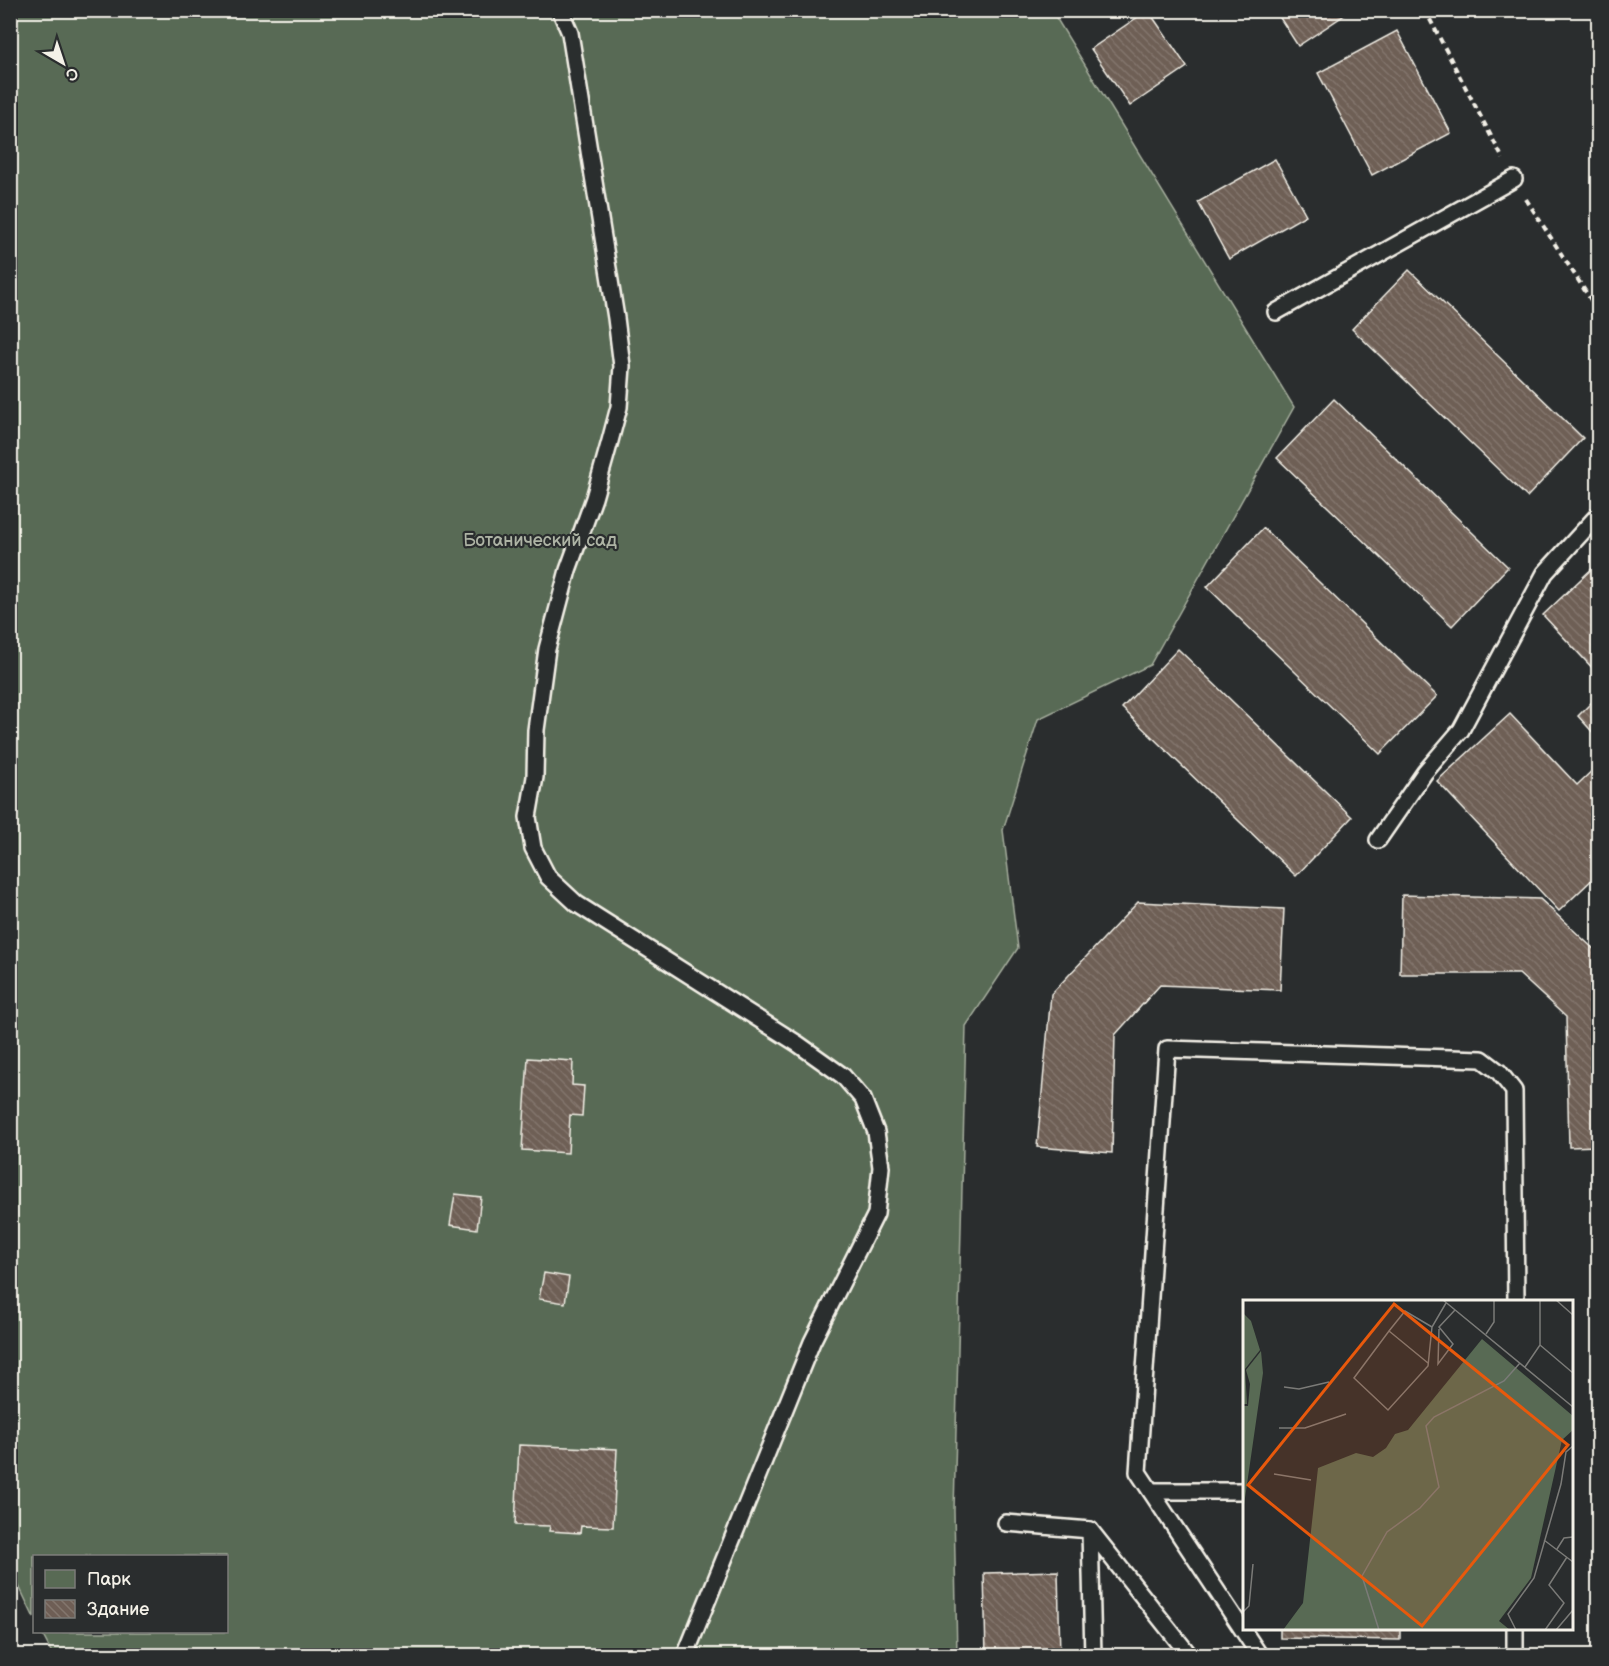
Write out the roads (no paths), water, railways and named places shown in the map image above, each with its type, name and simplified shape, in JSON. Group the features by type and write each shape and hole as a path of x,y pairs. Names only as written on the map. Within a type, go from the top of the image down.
{"lane":[{"path":"560,10 570,33 622,366 619,407 594,498 568,570 547,649 536,730 535,777 528,817 532,849 548,877 577,904 798,1044 843,1076 863,1099 876,1132 880,1167 876,1214 812,1342 685,1656"},
{"path":"1276,312 1514,179"},
{"path":"1378,840 1425,772 1461,730 1545,573 1599,515"},
{"path":"1260,1656 1138,1472 1167,1049 1482,1059 1499,1072 1514,1090 1516,1300"},
{"path":"1151,1491 1243,1491"},
{"path":"1006,1523 1090,1530 1190,1656"},
{"path":"1090,1530 1089,1570 1093,1656"},
{"path":"1515,1630 1515,1656"}],"park label":[{"name":"Ботанический сад","path":"540,540"}]}
